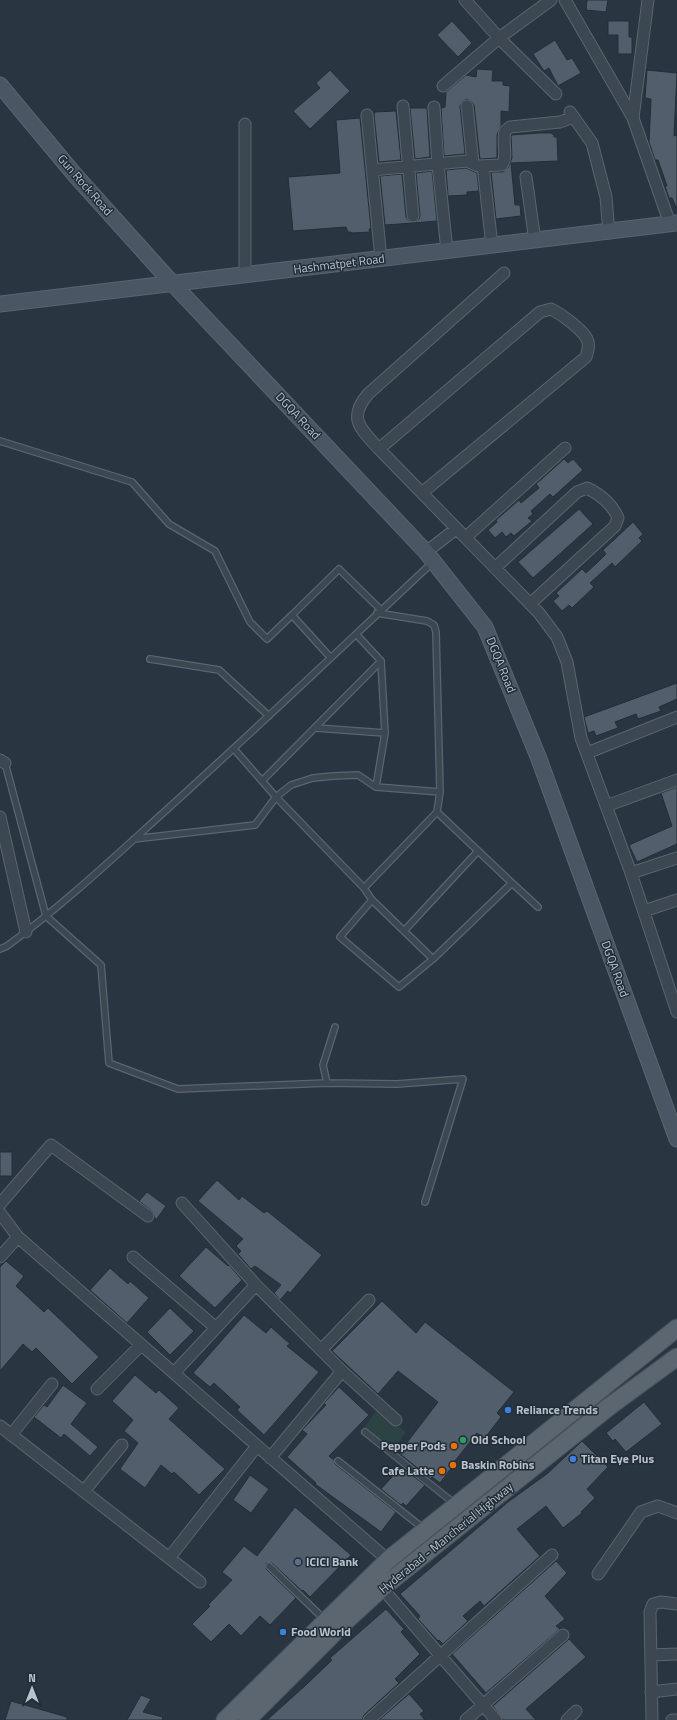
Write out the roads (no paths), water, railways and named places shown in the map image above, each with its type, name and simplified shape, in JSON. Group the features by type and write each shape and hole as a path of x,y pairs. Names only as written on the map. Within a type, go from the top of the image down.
{"main road":[{"name":"Gun Rock Road","path":"0,85 75,175 173,284"},
{"name":"Hashmatpet Road","path":"0,304 609,233 674,224"},
{"name":"DGQA Road","path":"173,284 430,557 485,627 539,759 674,1121 677,1139"},
{"name":"Hyderabad - Mancherial Highway","path":"225,1720 388,1560 677,1328"},
{"name":"Hyderabad - Mancherial Highway","path":"247,1720 382,1588 610,1406 677,1357"}],"street":[{"path":"465,0 499,38 556,94"},
{"path":"443,86 499,38 551,0"},
{"path":"565,0 633,118 674,224"},
{"path":"633,118 648,0"},
{"path":"404,106 413,216"},
{"path":"467,106 492,246"},
{"path":"434,107 438,165 448,251"},
{"path":"372,170 438,165 467,161 478,164 502,165 504,163 503,138 505,131 510,127 560,122 572,114 592,143 600,169 606,197 609,233"},
{"path":"367,115 380,259"},
{"path":"245,124 245,275"},
{"path":"526,177 535,241"},
{"path":"504,273 368,394 360,403 356,413 357,422 361,429 379,449 456,529 496,567 530,604 557,637 567,662 578,725 644,911 673,985 677,1012"},
{"path":"379,449 540,312 551,309 564,316 587,339 589,348 586,357 422,492"},
{"path":"466,537 565,448"},
{"path":"496,567 577,492 587,488 597,493 615,511 618,518 615,526 530,604"},
{"path":"430,557 456,529"},
{"path":"587,753 677,717"},
{"path":"606,806 677,780"},
{"path":"0,817 26,932"},
{"path":"631,873 677,858"},
{"path":"644,911 677,900"},
{"path":"0,1204 51,1145 148,1216"},
{"path":"182,1203 256,1284 322,1349 342,1371 396,1420"},
{"path":"0,1213 18,1236 388,1560"},
{"path":"0,1257 18,1236"},
{"path":"133,1258 215,1327"},
{"path":"174,1373 256,1284"},
{"path":"322,1349 369,1300"},
{"path":"97,1389 141,1345"},
{"path":"270,1458 342,1371"},
{"path":"12,1435 52,1384"},
{"path":"0,1426 200,1582"},
{"path":"84,1492 122,1445"},
{"path":"169,1558 257,1446"},
{"path":"598,1574 642,1512 658,1506 677,1513"},
{"path":"369,1720 552,1555"},
{"path":"382,1588 496,1720"},
{"path":"652,1720 650,1612 653,1604 660,1602 677,1604"},
{"path":"466,1720 563,1635"},
{"path":"651,1655 677,1654"},
{"path":"651,1692 677,1689"},
{"path":"567,1720 576,1711"},
{"path":"672,1720 677,1720"}],"lane":[{"path":"0,441 132,482 168,524 215,551 250,622 267,639 339,569 379,611 427,620 434,625 436,632 440,792 437,812 364,888"},
{"path":"0,949 26,932 46,916 234,749 356,634 430,557"},
{"path":"292,615 330,657"},
{"path":"356,634 381,661 385,733 376,787"},
{"path":"150,659 219,670 269,716"},
{"path":"262,781 381,661"},
{"path":"316,728 385,733"},
{"path":"234,749 276,798 364,888 372,900 433,959"},
{"path":"3,761 46,916 101,965 109,1062 178,1088 327,1083 397,1084 463,1079 425,1202"},
{"path":"133,840 255,825 276,798 291,785 313,778 358,776 376,787 440,792"},
{"path":"437,812 538,907"},
{"path":"404,931 478,851"},
{"path":"372,900 340,937 399,987 433,959 512,884"},
{"path":"327,1083 323,1065 335,1028"},
{"path":"365,1432 457,1506"},
{"path":"338,1461 426,1530"},
{"path":"269,1566 326,1621"}],"place":[{"name":"Reliance Trends","path":"508,1410"},
{"name":"Old School","path":"463,1440"},
{"name":"Pepper Pods","path":"454,1446"},
{"name":"Titan Eye Plus","path":"573,1459"},
{"name":"Baskin Robins","path":"453,1465"},
{"name":"Cafe Latte","path":"442,1471"},
{"name":"ICICI Bank","path":"298,1562"},
{"name":"Food World","path":"283,1632"}]}
